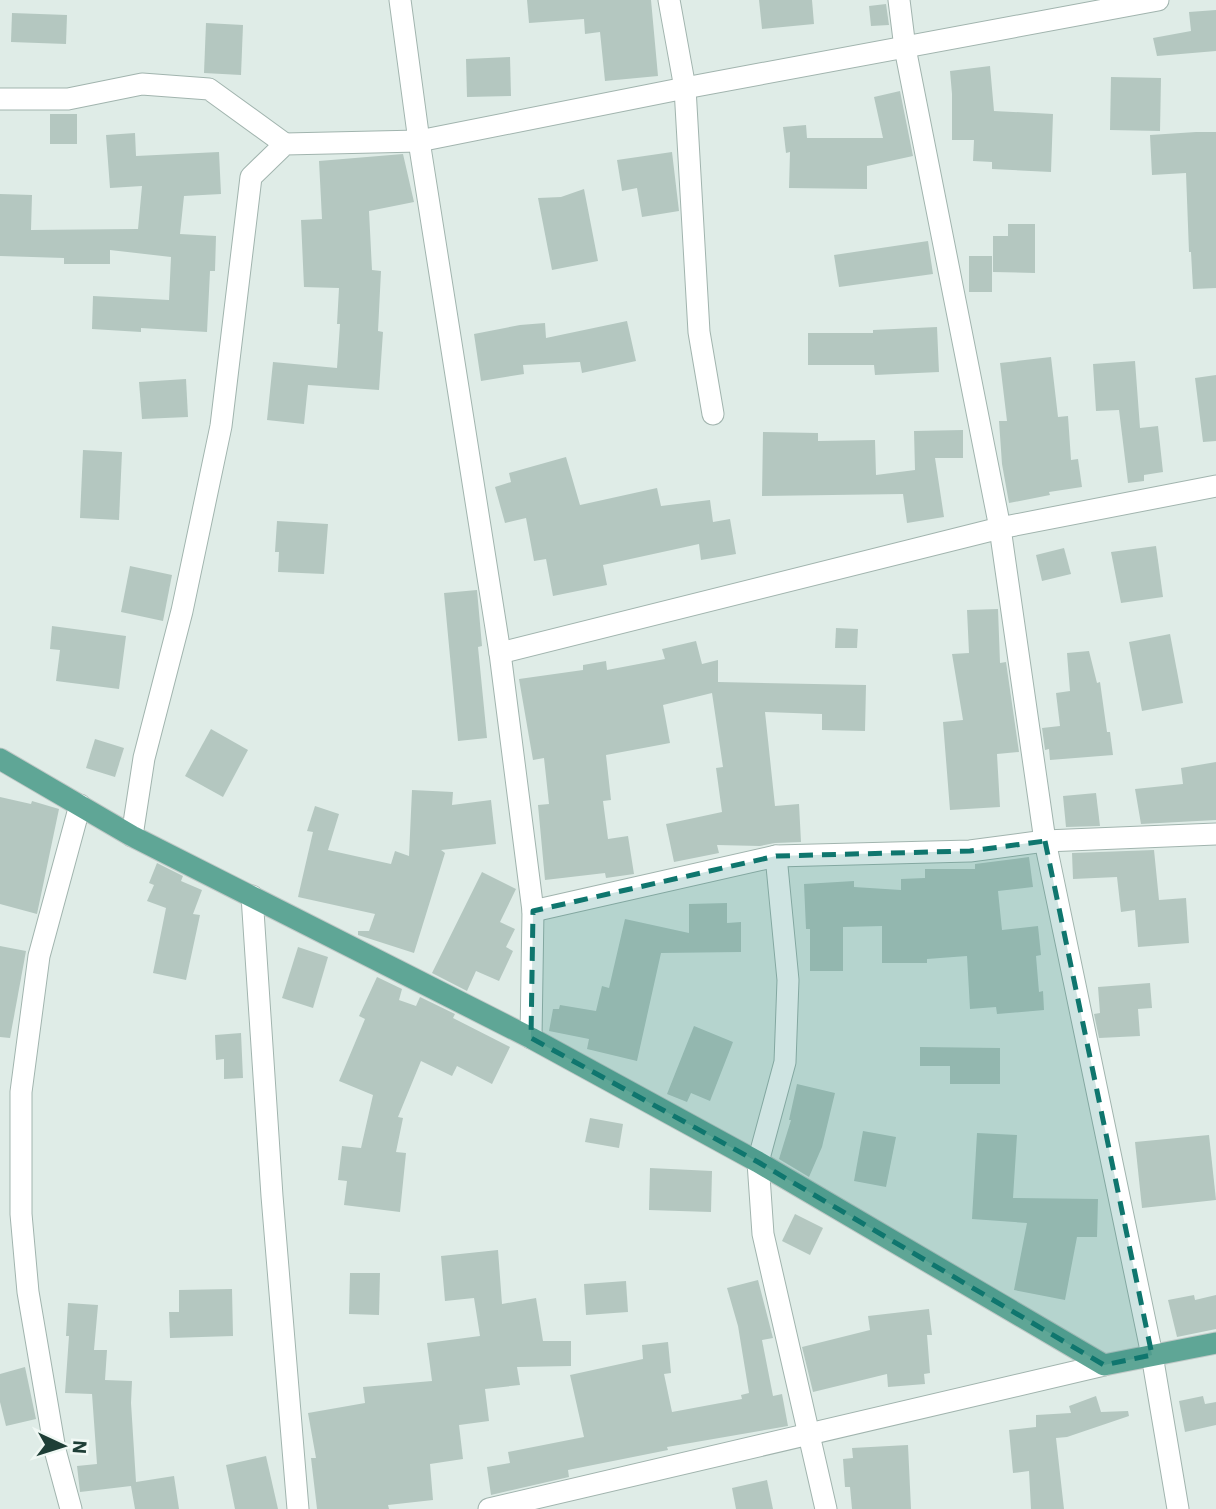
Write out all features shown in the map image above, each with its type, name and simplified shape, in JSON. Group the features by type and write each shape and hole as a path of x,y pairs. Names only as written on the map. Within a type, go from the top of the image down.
{"main road":[{"path":"0,759 132,836 531,1038 758,1161 1104,1365 1216,1343"}],"street":[{"path":"400,0 419,141 500,653 533,911 531,1038"},
{"path":"669,0 685,88 699,332 713,414"},
{"path":"899,0 905,48 1000,528 1045,841 1152,1355 1178,1509"},
{"path":"0,99 68,99 142,84 209,89 285,144 419,141 685,88 1158,0"},
{"path":"132,836 144,758 182,611 221,426 251,177 285,144"},
{"path":"500,653 1000,528 1216,487"},
{"path":"71,1509 55,1450 28,1292 22,1214 21,1092 39,956 80,805"},
{"path":"533,911 776,856 970,851 1045,841 1216,834"},
{"path":"776,856 788,980 785,1062 758,1161 763,1234 826,1509"},
{"path":"252,896 272,1196 298,1509"},
{"path":"489,1509 1104,1365"}],"highlighted area":[{"path":"1045,841 1152,1355 1104,1365 758,1162 531,1038 533,911 776,856 970,851"}],"building":[{"path":"527,0 651,0 658,76 605,81 600,32 585,34 584,19 529,23"},
{"path":"759,0 812,0 814,24 762,29"},
{"path":"886,4 889,25 871,26 869,6"},
{"path":"1216,10 1216,51 1157,56 1153,38 1191,31 1189,12"},
{"path":"12,13 67,15 66,44 11,42"},
{"path":"206,23 243,25 241,75 204,73"},
{"path":"510,57 511,96 467,97 466,59"},
{"path":"990,66 994,111 1053,114 1051,172 992,169 992,162 973,161 974,140 952,140 950,71"},
{"path":"1111,77 1161,78 1160,131 1110,130"},
{"path":"900,91 913,156 867,166 867,189 789,188 790,152 786,153 783,127 806,125 807,138 883,138 874,97"},
{"path":"50,114 77,114 77,144 50,144"},
{"path":"1216,132 1216,288 1193,289 1186,173 1152,175 1150,135"},
{"path":"135,133 136,156 219,152 221,194 184,196 180,234 216,236 215,271 210,271 207,332 141,328 141,332 92,329 93,296 169,300 171,257 110,250 110,264 64,264 64,258 0,256 0,194 32,195 31,230 138,229 142,186 110,188 106,135"},
{"path":"672,152 679,211 642,217 637,188 622,191 617,160"},
{"path":"403,154 414,202 369,211 372,270 381,271 378,331 383,332 379,390 308,385 304,424 267,420 273,362 337,368 339,288 304,287 301,220 322,219 319,161"},
{"path":"584,189 598,261 552,270 538,198 561,197"},
{"path":"1008,224 1035,224 1035,273 993,272 993,236 1008,236"},
{"path":"928,241 933,274 839,287 834,255"},
{"path":"969,256 992,256 992,292 969,292"},
{"path":"627,321 636,361 582,373 580,362 523,365 524,374 481,381 474,334 545,323 546,338"},
{"path":"937,327 939,372 875,375 874,365 808,365 808,333 873,333 873,330"},
{"path":"1051,357 1058,417 1068,416 1071,460 1078,459 1082,487 1049,492 1050,495 1009,503 1002,464 999,421 1007,421 1000,363"},
{"path":"1135,361 1140,428 1158,426 1163,472 1144,475 1144,481 1128,483 1119,410 1096,411 1093,364"},
{"path":"1216,375 1216,441 1203,442 1195,378"},
{"path":"186,379 188,417 142,419 139,382"},
{"path":"963,430 963,458 935,458 944,517 907,523 903,494 762,496 763,432 818,433 818,441 875,440 876,475 915,470 914,431"},
{"path":"83,450 122,452 119,520 80,518"},
{"path":"566,457 580,505 657,488 661,506 710,500 713,522 730,519 736,554 701,560 699,544 603,565 607,585 553,596 546,559 534,561 526,518 505,523 495,487 511,482 509,473"},
{"path":"277,521 328,524 324,574 278,572 279,552 275,552"},
{"path":"1156,546 1163,597 1121,603 1111,552"},
{"path":"1064,548 1071,574 1042,581 1036,555"},
{"path":"130,566 172,575 163,621 121,612"},
{"path":"477,590 482,646 478,647 487,738 458,741 444,593"},
{"path":"998,609 1000,663 1006,662 1019,752 997,754 1000,807 950,810 943,722 963,720 952,654 969,653 967,610"},
{"path":"52,626 126,636 119,689 56,681 60,650 50,649"},
{"path":"836,628 858,629 857,648 835,648"},
{"path":"1170,634 1183,703 1142,711 1129,642"},
{"path":"696,641 702,664 718,660 718,682 866,685 865,731 822,730 822,714 765,712 775,806 799,804 801,842 760,846 717,845 719,853 674,862 666,824 722,812 716,768 723,767 712,693 663,705 670,743 606,755 611,800 603,801 608,839 628,836 634,874 606,878 605,873 545,880 538,805 549,804 544,758 533,760 519,679 583,670 583,665 606,661 607,670 665,659 662,649"},
{"path":"1089,651 1097,683 1100,682 1113,755 1050,760 1049,749 1045,750 1042,728 1060,726 1056,693 1070,691 1067,653"},
{"path":"211,729 248,750 223,797 185,776"},
{"path":"95,739 124,748 115,777 86,768"},
{"path":"1216,762 1216,820 1141,824 1135,789 1183,784 1181,768"},
{"path":"412,790 453,792 452,805 491,800 496,844 441,850 445,853 414,953 358,935 358,931 369,931 375,914 298,897 313,832 307,831 315,806 339,814 328,850 391,864 395,851 409,856"},
{"path":"1096,793 1100,826 1066,827 1063,796"},
{"path":"0,797 31,804 32,801 59,809 37,914 0,904"},
{"path":"1154,850 1159,900 1186,898 1189,943 1138,947 1135,910 1121,912 1117,877 1073,879 1072,853"},
{"path":"1029,857 1033,887 998,891 1002,930 1038,926 1041,955 1036,956 1039,992 1043,991 1044,1010 997,1014 996,1007 970,1009 967,956 927,959 927,963 882,963 882,926 843,927 843,971 810,971 810,929 806,929 804,884 854,881 854,887 901,890 901,879 925,878 925,869 975,869 975,864"},
{"path":"157,863 183,876 181,881 202,890 193,914 200,915 186,980 153,973 166,908 147,901 154,885 149,883"},
{"path":"482,872 516,889 500,922 515,929 506,947 513,951 499,981 476,971 467,991 432,973"},
{"path":"727,903 727,923 741,922 741,952 661,953 637,1061 587,1049 589,1039 549,1031 553,1009 559,1009 560,1005 596,1011 602,986 609,988 625,919 689,933 689,904"},
{"path":"0,946 26,951 10,1038 0,1037"},
{"path":"298,947 328,957 313,1008 282,998"},
{"path":"377,977 402,989 399,1000 416,1006 420,997 455,1014 453,1018 510,1047 492,1084 457,1066 452,1076 421,1061 398,1117 403,1118 396,1152 406,1153 400,1212 344,1205 347,1181 338,1180 342,1146 361,1148 373,1095 339,1081 365,1019 359,1016"},
{"path":"1150,983 1152,1008 1138,1009 1140,1036 1099,1038 1094,1014 1100,1013 1098,987"},
{"path":"694,1026 733,1042 710,1101 691,1093 687,1102 667,1094"},
{"path":"241,1033 243,1078 224,1079 224,1059 216,1060 215,1035"},
{"path":"920,1047 1000,1048 1000,1084 950,1084 950,1066 920,1066"},
{"path":"797,1084 835,1093 822,1147 809,1177 779,1159 791,1120"},
{"path":"590,1118 623,1124 619,1148 585,1142"},
{"path":"863,1131 896,1137 886,1187 854,1181"},
{"path":"977,1133 1017,1135 1013,1198 1098,1199 1097,1237 1077,1237 1065,1300 1014,1290 1027,1223 972,1219"},
{"path":"1209,1135 1216,1200 1142,1208 1135,1142"},
{"path":"650,1168 712,1171 711,1212 649,1210"},
{"path":"795,1214 823,1228 810,1255 782,1241"},
{"path":"498,1250 502,1304 536,1298 543,1341 571,1341 571,1366 517,1367 520,1385 485,1389 489,1421 459,1425 463,1459 430,1464 433,1500 388,1505 389,1509 317,1509 311,1458 316,1458 308,1413 365,1403 363,1387 432,1381 427,1343 480,1336 474,1298 445,1301 441,1256"},
{"path":"350,1273 380,1273 379,1315 349,1314"},
{"path":"758,1280 773,1338 762,1340 773,1396 782,1394 788,1426 667,1447 668,1450 568,1470 569,1477 491,1495 487,1467 510,1463 508,1452 584,1437 570,1375 643,1359 642,1345 668,1342 671,1373 664,1374 672,1412 742,1399 741,1395 749,1393 738,1326 727,1288"},
{"path":"626,1281 628,1312 586,1315 584,1284"},
{"path":"232,1289 233,1336 170,1338 169,1312 179,1312 179,1290"},
{"path":"1194,1295 1195,1300 1216,1295 1216,1329 1177,1337 1168,1300"},
{"path":"68,1303 98,1305 94,1350 107,1350 105,1380 132,1381 136,1482 174,1476 179,1509 135,1509 131,1486 80,1492 77,1466 97,1464 92,1394 65,1393"},
{"path":"929,1309 932,1335 927,1335 930,1373 924,1374 925,1384 888,1387 887,1374 813,1392 802,1347 870,1330 868,1316"},
{"path":"25,1367 36,1419 6,1426 0,1402 0,1374"},
{"path":"1096,1396 1101,1412 1128,1411 1129,1416 1067,1437 1056,1438 1064,1509 1031,1509 1029,1471 1013,1473 1009,1430 1036,1427 1036,1415 1071,1413 1069,1406"},
{"path":"1203,1396 1205,1404 1216,1402 1216,1425 1185,1432 1179,1401"},
{"path":"908,1445 911,1509 852,1509 850,1487 845,1487 843,1459 853,1458 852,1448"},
{"path":"266,1456 278,1509 235,1509 226,1465"},
{"path":"767,1480 773,1509 736,1509 732,1488"}]}
